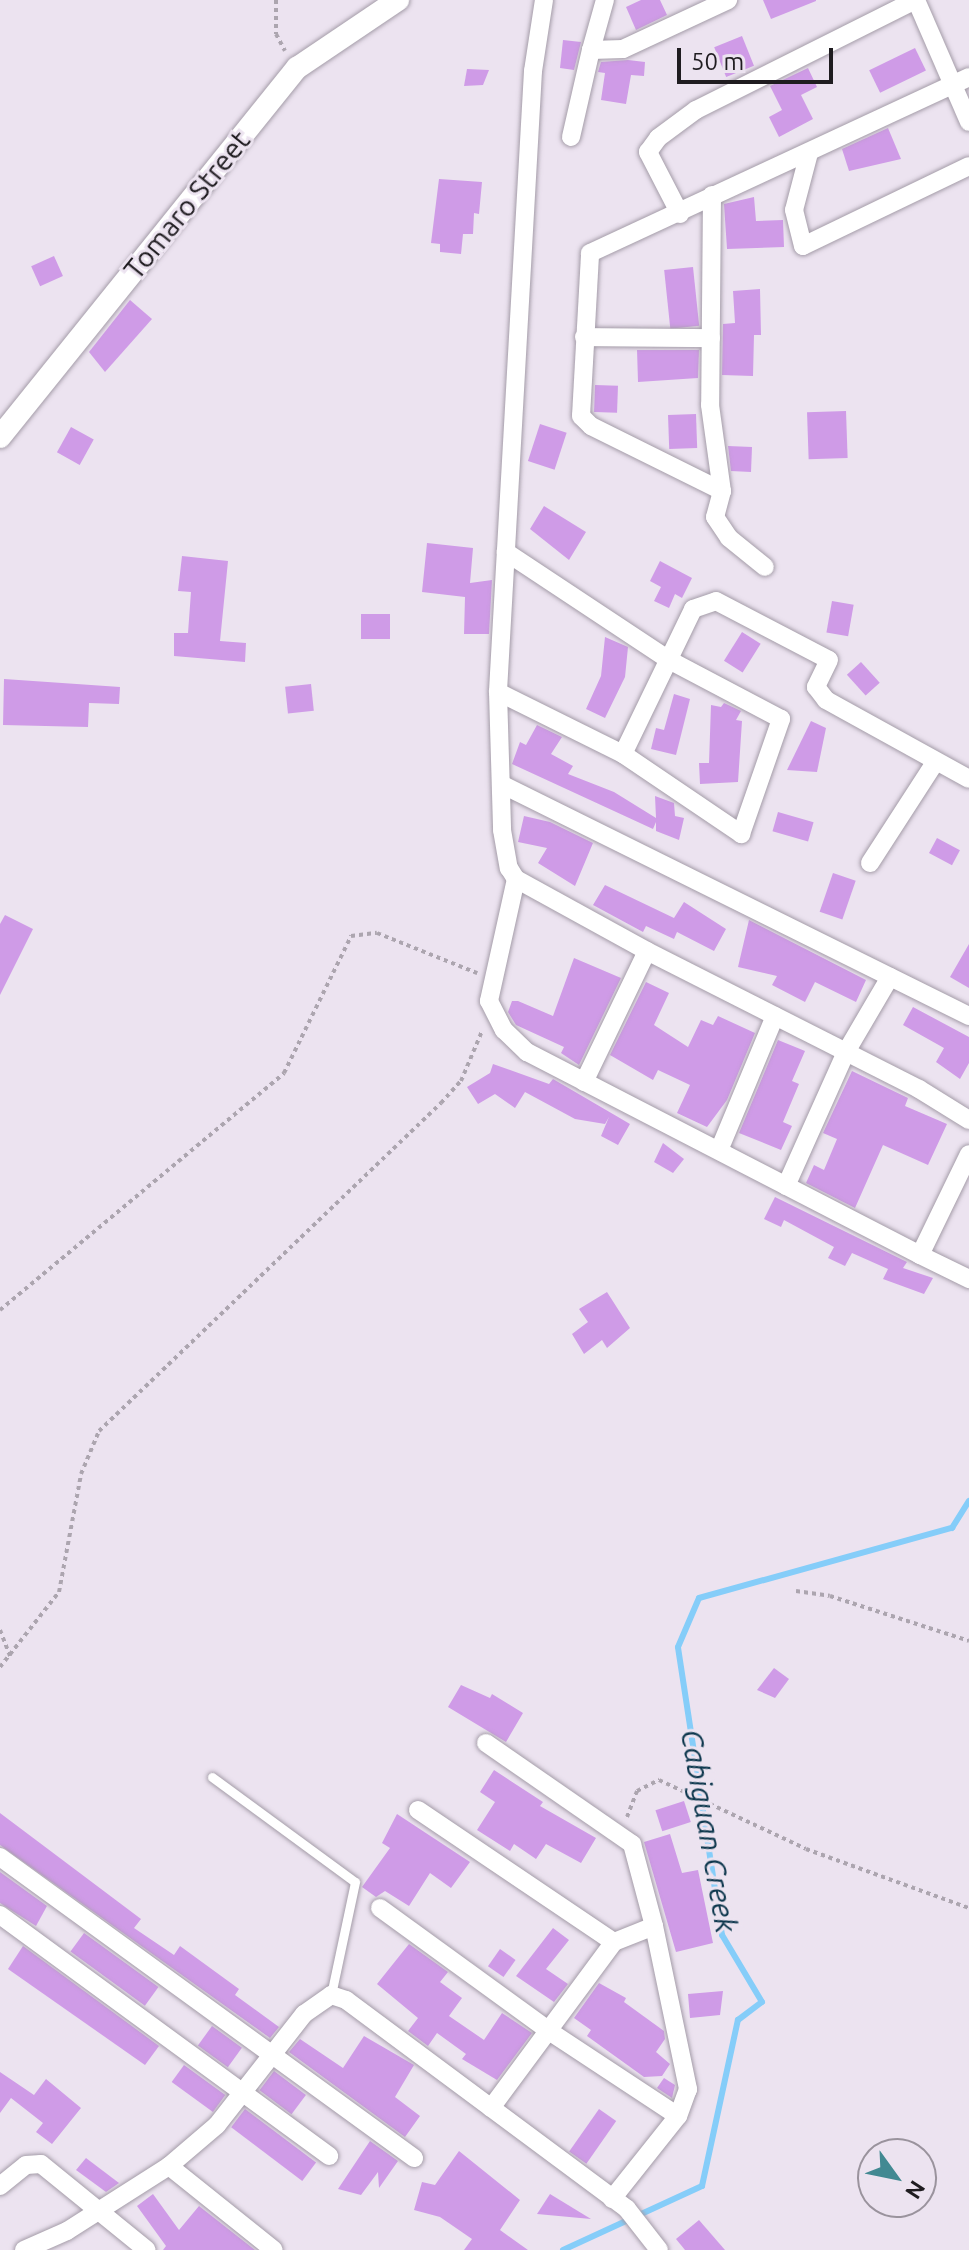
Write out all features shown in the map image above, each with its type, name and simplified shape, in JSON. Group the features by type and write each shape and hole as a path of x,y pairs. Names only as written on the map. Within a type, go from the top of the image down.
{"street":[{"name":"Tomaro Street","path":"0,437 297,68 398,0"},
{"path":"544,0 533,71 498,692 504,852 516,879 969,1120"},
{"path":"571,137 605,0"},
{"path":"591,50 623,49 728,0"},
{"path":"680,214 648,152 658,138 696,110 916,0 962,80 969,122"},
{"path":"722,491 584,421 584,337 590,253 680,214 712,195 962,80"},
{"path":"809,153 794,210 803,246 969,166"},
{"path":"712,195 710,405 722,491 715,517 720,528 765,567"},
{"path":"584,337 711,338"},
{"path":"498,692 623,754 741,834 781,719 669,660 506,552"},
{"path":"623,754 693,609 716,601 733,607 829,660 816,687 826,700 969,779"},
{"path":"870,863 936,761"},
{"path":"503,785 969,1016"},
{"path":"516,879 491,979 489,1001 504,1030 527,1052 720,1148 786,1186 969,1279"},
{"path":"584,1082 647,951"},
{"path":"786,1186 846,1052 890,977"},
{"path":"720,1148 775,1016"},
{"path":"920,1255 969,1154"},
{"path":"486,1743 624,1837 636,1854 685,2054 688,2089 678,2116 620,2204"},
{"path":"418,1810 614,1942"},
{"path":"0,1857 414,2158"},
{"path":"380,1908 549,2031 678,2116"},
{"path":"0,1915 329,2156"},
{"path":"491,2108 614,1942 654,1926"},
{"path":"24,2250 102,2210 169,2166 217,2125 304,2014 331,1995 346,2000 620,2204 647,2231 659,2250"},
{"path":"0,2186 34,2162 65,2179 147,2250"},
{"path":"169,2166 274,2250"}],"lane":[{"path":"212,1777 355,1882 331,1995"}],"path":[{"path":"276,0 276,34 297,68"},
{"path":"0,1310 284,1073 351,936 377,933 491,979"},
{"path":"0,1667 59,1592 81,1474 99,1431 461,1081 478,1047 489,1001"},
{"path":"796,1591 830,1596 969,1641"},
{"path":"0,1630 10,1656"},
{"path":"624,1837 637,1791 659,1780 806,1849 969,1908"}],"building":[{"path":"641,0 660,0 667,15 636,30 626,7"},
{"path":"763,0 816,0 816,1 771,19"},
{"path":"742,36 754,66 726,77 714,47"},
{"path":"563,40 581,42 574,70 560,68"},
{"path":"915,48 926,70 880,93 869,70"},
{"path":"601,62 645,62 644,76 631,75 626,104 601,100 605,73 598,72"},
{"path":"808,68 817,87 801,95 813,119 779,137 769,117 782,110 770,86"},
{"path":"467,69 489,70 483,85 464,86"},
{"path":"888,128 901,159 849,171 842,149"},
{"path":"439,179 482,182 479,214 474,213 473,234 463,234 461,254 440,252 440,244 431,243"},
{"path":"754,197 756,221 783,220 784,247 727,249 724,204"},
{"path":"54,256 63,276 40,286 31,266"},
{"path":"693,267 699,326 670,329 664,270"},
{"path":"760,289 761,335 754,335 753,376 722,375 723,324 735,323 733,291"},
{"path":"130,300 152,319 105,372 89,352"},
{"path":"637,350 699,350 698,378 638,382"},
{"path":"595,385 618,386 617,413 594,412"},
{"path":"846,411 848,458 809,459 807,412"},
{"path":"696,414 697,448 669,449 668,415"},
{"path":"540,424 567,433 555,470 528,461"},
{"path":"71,427 94,440 80,465 57,452"},
{"path":"728,446 752,447 751,472 731,471"},
{"path":"544,506 586,532 569,560 530,529"},
{"path":"427,543 473,548 470,583 492,580 489,634 464,634 465,597 422,592"},
{"path":"182,556 228,561 220,641 246,643 245,662 174,656 174,633 188,633 191,592 178,591"},
{"path":"660,561 692,578 682,598 675,594 669,608 654,601 661,587 650,581"},
{"path":"832,601 854,605 848,636 826,633"},
{"path":"361,614 390,614 390,639 361,639"},
{"path":"742,632 761,644 743,672 724,661"},
{"path":"605,637 628,647 625,677 605,718 586,709 601,676"},
{"path":"861,662 880,683 866,696 847,675"},
{"path":"4,679 120,687 119,704 89,703 88,727 3,725"},
{"path":"311,684 314,711 288,714 285,687"},
{"path":"674,694 690,699 676,755 651,749 656,728 664,730"},
{"path":"724,703 741,711 736,720 742,721 738,782 700,784 699,763 709,763 711,705 721,707"},
{"path":"811,721 826,728 817,772 787,770"},
{"path":"537,725 562,737 551,754 573,766 568,774 614,792 656,818 655,796 674,803 675,816 684,818 679,840 656,831 656,822 653,829 512,764 520,742 526,745"},
{"path":"778,812 814,822 808,841 772,831"},
{"path":"524,816 550,822 593,843 575,886 538,863 547,848 518,842"},
{"path":"937,838 960,850 952,865 929,853"},
{"path":"833,873 856,881 842,920 820,912"},
{"path":"605,885 674,918 684,902 726,929 714,951 677,932 674,939 646,926 643,932 593,905"},
{"path":"5,915 33,929 0,995 0,924"},
{"path":"749,920 866,980 856,1002 815,982 805,1002 772,985 777,976 738,967"},
{"path":"969,944 969,988 950,977"},
{"path":"574,958 621,978 579,1065 561,1053 564,1047 516,1025 508,1012 512,1001 518,1001 553,1016"},
{"path":"646,982 669,993 654,1025 688,1047 701,1020 713,1025 718,1016 755,1033 727,1100 707,1127 677,1113 690,1085 658,1070 653,1080 610,1055"},
{"path":"913,1007 969,1037 969,1063 960,1079 936,1062 944,1048 903,1025"},
{"path":"778,1040 805,1051 792,1081 799,1084 783,1122 792,1126 781,1150 739,1133"},
{"path":"493,1064 549,1084 553,1079 630,1124 618,1145 601,1136 609,1117 605,1124 575,1119 525,1092 515,1108 495,1094 478,1104 467,1087 490,1073"},
{"path":"852,1071 908,1098 905,1106 947,1124 928,1165 883,1145 855,1208 806,1183 814,1165 824,1170 837,1139 823,1133"},
{"path":"663,1143 684,1159 673,1173 654,1162"},
{"path":"775,1197 907,1262 903,1268 933,1278 924,1294 883,1279 888,1269 852,1253 845,1266 828,1258 834,1247 784,1220 781,1227 764,1219"},
{"path":"607,1292 630,1328 607,1348 602,1340 584,1354 572,1334 588,1322 579,1309"},
{"path":"774,1668 789,1679 775,1698 757,1690"},
{"path":"461,1685 490,1698 492,1694 523,1713 506,1742 448,1707"},
{"path":"494,1770 543,1802 540,1806 596,1838 581,1863 546,1844 536,1859 514,1844 510,1851 477,1830 495,1802 480,1792"},
{"path":"684,1801 691,1822 662,1831 655,1810"},
{"path":"0,1813 141,1919 134,1928 174,1955 180,1946 239,1989 235,1995 279,2027 270,2038 0,1845"},
{"path":"397,1814 470,1862 451,1888 430,1873 409,1906 385,1891 376,1897 362,1887 390,1848 382,1843"},
{"path":"670,1834 682,1873 698,1870 713,1943 676,1952 644,1842"},
{"path":"0,1872 47,1906 36,1926 0,1903"},
{"path":"553,1928 569,1940 546,1969 568,1984 554,2002 516,1976"},
{"path":"84,1933 158,1987 145,2006 70,1952"},
{"path":"409,1944 448,1972 440,1982 462,1998 449,2016 484,2040 502,2013 532,2033 497,2080 462,2059 466,2054 437,2033 428,2046 408,2031 418,2018 377,1984"},
{"path":"23,1946 159,2046 145,2065 8,1969"},
{"path":"500,1949 516,1960 504,1977 488,1966"},
{"path":"599,1983 626,1998 624,2002 664,2031 665,2039 656,2052 670,2064 662,2076 644,2077 587,2036 591,2030 574,2018"},
{"path":"723,1991 720,2015 690,2018 688,1994"},
{"path":"212,2026 242,2048 228,2067 198,2045"},
{"path":"364,2036 414,2065 395,2097 420,2116 405,2137 289,2052 300,2039 343,2068"},
{"path":"184,2065 225,2095 213,2112 172,2082"},
{"path":"274,2071 306,2095 292,2114 260,2090"},
{"path":"0,2072 34,2095 46,2079 81,2108 52,2144 36,2132 43,2123 11,2098 0,2113"},
{"path":"664,2078 675,2085 672,2098 657,2088"},
{"path":"245,2109 316,2163 302,2181 231,2127"},
{"path":"599,2109 616,2121 586,2164 569,2152"},
{"path":"370,2141 398,2161 379,2188 378,2172 361,2195 338,2189"},
{"path":"459,2151 520,2200 500,2230 528,2250 464,2250 472,2239 440,2217 414,2210 422,2182 435,2185"},
{"path":"86,2158 119,2183 106,2192 76,2170"},
{"path":"153,2194 179,2230 199,2206 255,2250 163,2250 166,2246 137,2206"},
{"path":"550,2194 591,2219 537,2214"},
{"path":"699,2220 725,2250 685,2250 676,2239"}],"waterway":[{"name":"Cabiguan Creek","path":"563,2250 702,2186 738,2020 762,2002 722,1935 678,1647 699,1598 952,1528 969,1501"}]}
